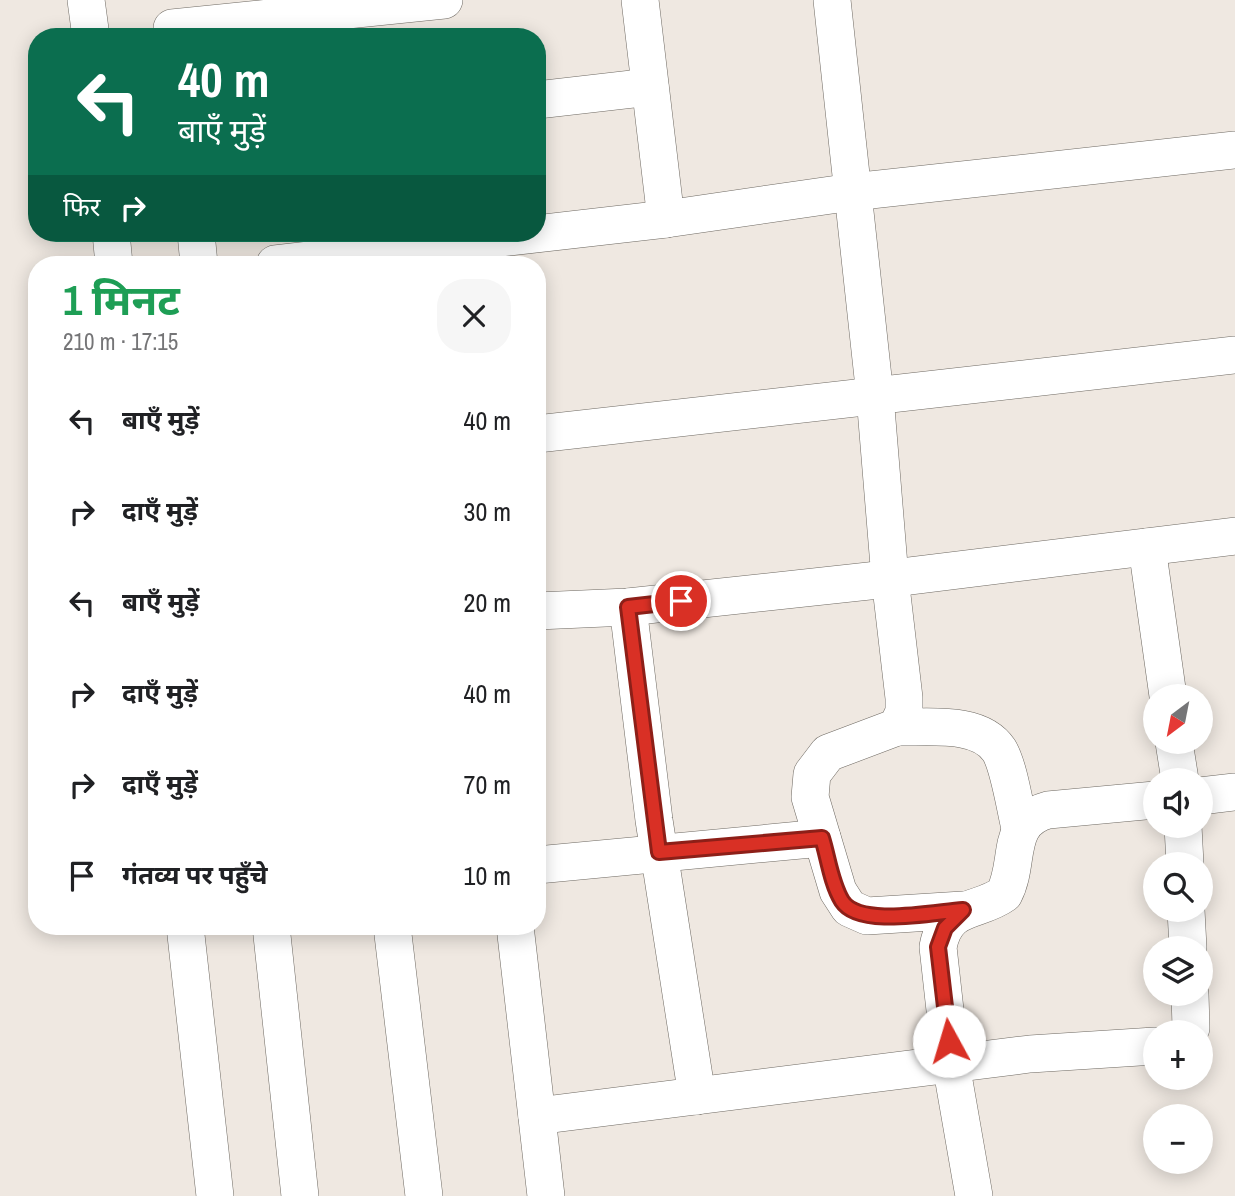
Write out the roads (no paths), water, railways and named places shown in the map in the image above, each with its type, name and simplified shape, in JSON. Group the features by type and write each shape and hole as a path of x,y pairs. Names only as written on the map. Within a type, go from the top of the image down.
{"street":[{"path":"86,0 90,28"},
{"path":"171,22 311,7 444,0"},
{"path":"640,0 666,219"},
{"path":"832,0 875,396 890,578 905,698 902,719 897,727"},
{"path":"546,99 650,87"},
{"path":"546,239 852,192 1235,150"},
{"path":"416,256 451,254 525,242"},
{"path":"546,433 1235,355"},
{"path":"546,611 628,607 1235,536"},
{"path":"1147,547 1166,684"},
{"path":"628,607 659,852 697,1096"},
{"path":"897,727 959,729 983,736 1000,752 1020,828 1004,894 963,910 867,916 856,913 842,902 810,797 812,774 822,758 836,749 868,740 897,727"},
{"path":"1213,795 1235,792"},
{"path":"1020,828 1034,814 1048,810 1143,801"},
{"path":"546,864 822,838"},
{"path":"963,910 945,928 938,947 951,1064 974,1196"},
{"path":"185,935 215,1196"},
{"path":"272,935 300,1196"},
{"path":"393,935 424,1196"},
{"path":"516,935 546,1196"},
{"path":"537,1116 1030,1054 1143,1047"}]}
